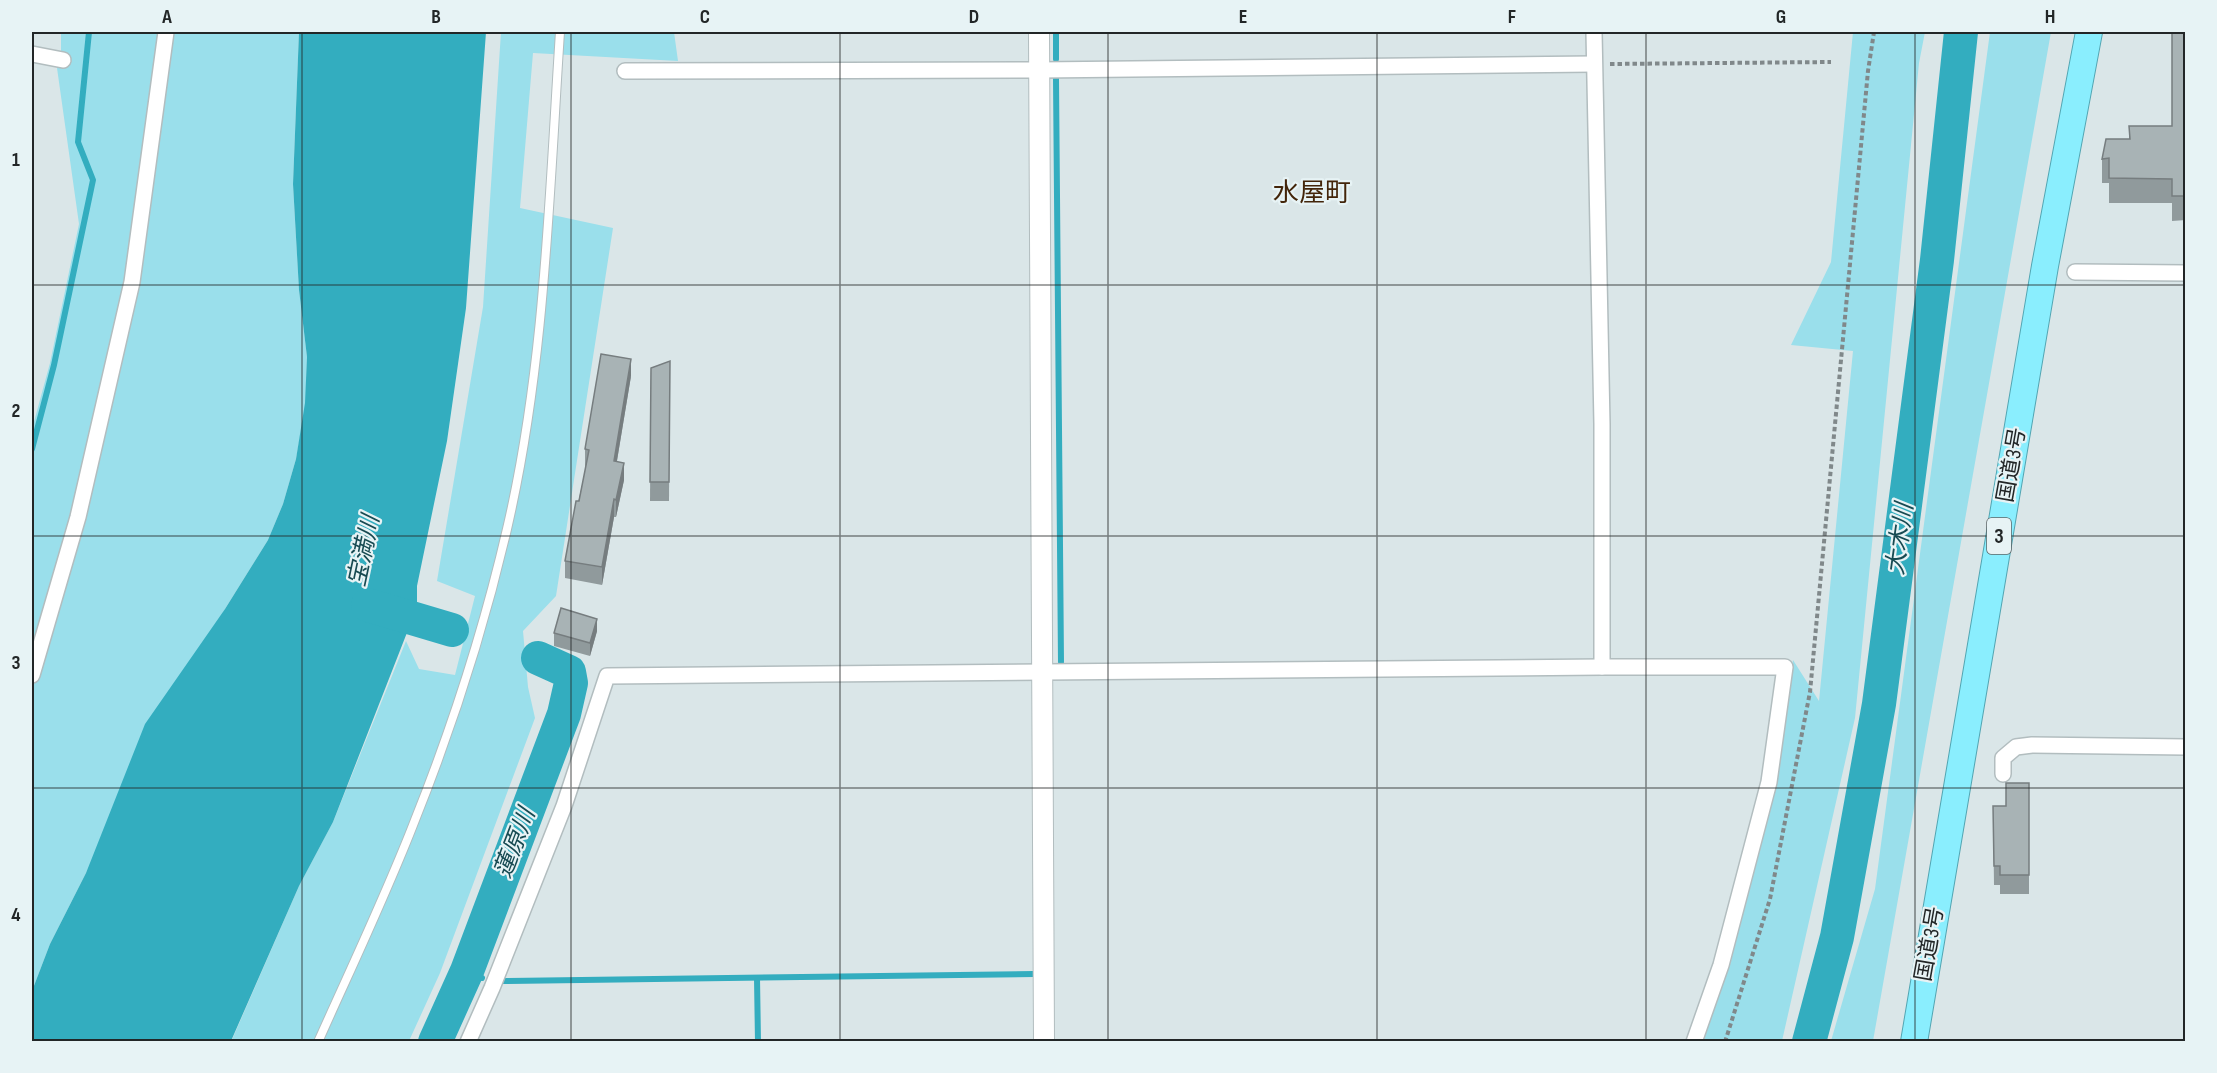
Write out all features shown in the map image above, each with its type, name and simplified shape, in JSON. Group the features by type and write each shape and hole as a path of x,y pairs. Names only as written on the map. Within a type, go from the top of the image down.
{"highway":[{"name":"国道3号","path":"1914,1041 2045,266 2089,32"}],"street":[{"path":"32,675 78,517 132,282 166,32"},
{"path":"1039,32 1044,1041"},
{"path":"1594,32 1602,424 1602,667"},
{"path":"32,54 63,60"},
{"path":"625,71 1039,70 1594,64"},
{"path":"2075,272 2186,273"},
{"path":"468,1041 492,988 564,806 607,676 1785,667 1769,782 1721,965 1694,1041"},
{"path":"2003,774 2003,758 2016,747 2186,747"}],"lane":[{"path":"318,1041 415,820 457,705 484,618 508,526 531,402 538,343 560,32"}],"path":[{"path":"1725,1041 1770,899 1810,692 1868,71 1874,32"},
{"path":"1594,64 1831,62"}],"shaded area":[{"path":"61,32 299,32 293,184 299,290 307,357 306,403 296,459 283,504 268,540 225,609 86,873 50,944 32,991 32,429 50,363 79,224 57,68 61,51"},
{"path":"501,32 674,32 678,61 533,53 520,208 613,228 556,596 523,631 528,687 535,718 440,973 409,1041 231,1042 299,886 333,822 406,641 419,669 455,675 475,596 437,581 483,307"},
{"path":"1853,32 1925,32 1919,63 1855,718 1782,1041 1702,1042 1731,961 1773,790 1793,660 1819,701 1853,351 1791,345 1831,262"},
{"path":"1990,32 2051,32 1873,1041 1831,1041 1875,889"}],"water":[{"name":"宝満川","path":"299,32 486,32 466,308 447,441 417,586 417,607 333,822 299,886 231,1041 32,1041 32,991 50,944 86,873 145,724 225,609 268,540 283,504 296,459 305,403 307,357 299,290 293,184"}],"building":[{"path":"2172,32 2186,32 2186,196 2172,196 2172,179 2109,178 2109,158 2102,159 2106,139 2130,139 2129,126 2172,126"},
{"path":"601,354 631,359 614,461 624,463 616,500 614,499 602,567 565,561 576,501 579,501 589,450 585,449"},
{"path":"670,361 669,482 650,482 651,368"},
{"path":"561,608 597,619 590,643 554,633"},
{"path":"2006,783 2029,783 2029,875 2000,875 2000,866 1994,866 1993,806 2006,806"}],"waterway":[{"path":"32,449 54,365 93,180 78,142 89,32"},
{"path":"1056,32 1056,59"},
{"name":"大木川","path":"1809,1042 1837,937 1879,704 1937,260 1961,32"},
{"path":"1056,79 1061,662"},
{"name":"蓮原川","path":"368,605 452,630"},
{"name":"蓮原川","path":"435,1042 467,971 564,714 571,683 569,672 538,658"},
{"path":"569,672 573,661"},
{"path":"467,971 482,978"},
{"path":"501,981 1034,974"},
{"path":"757,978 758,1042"}],"district":[{"name":"水屋町","path":"1312,193"}]}
